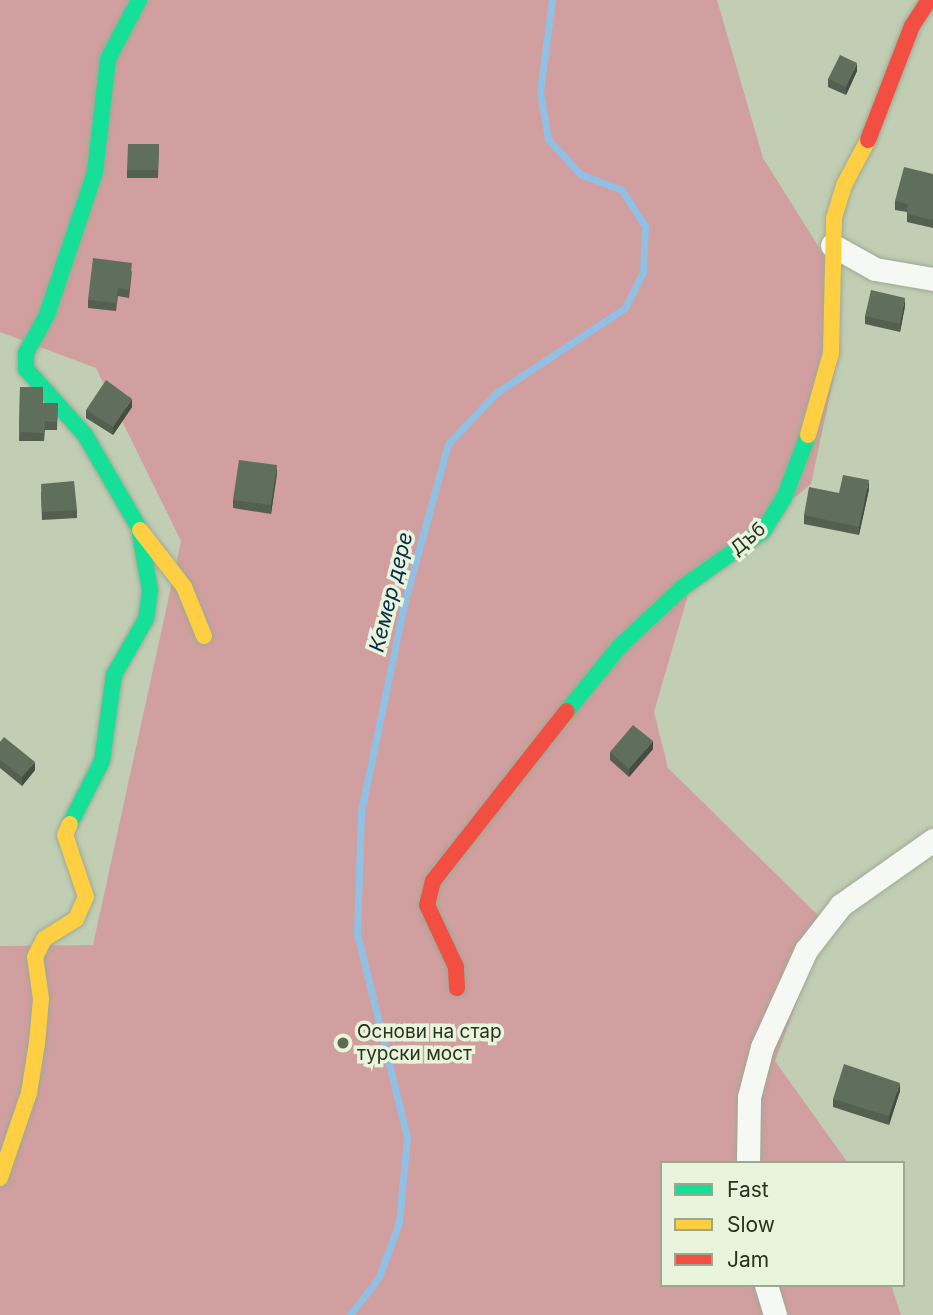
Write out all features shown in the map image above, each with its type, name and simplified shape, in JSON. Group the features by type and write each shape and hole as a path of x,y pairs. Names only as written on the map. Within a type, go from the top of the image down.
{"street":[{"path":"139,0 108,59 95,172 47,316 26,354 26,369 85,435 138,528 184,587 204,636"},
{"name":"Дъб","path":"457,988 456,967 427,905 433,881 447,860 620,646 683,587 763,531 784,498 799,465 831,353 834,218 844,186 877,123 912,26 929,0"},
{"path":"832,245 875,269 933,279"},
{"path":"0,1178 31,1081 41,999 35,957 44,939 76,919 86,897 65,835 102,761 114,675 146,619 150,590 138,528"},
{"path":"748,1161 749,1097 762,1047 806,950 841,905 933,840"},
{"path":"767,1287 775,1315"}],"shaded area":[{"path":"0,0 717,0 763,158 830,265 839,352 811,484 692,581 654,712 668,768 826,923 775,1061 847,1161 660,1161 660,1287 892,1287 901,1315 0,1315 0,946 93,945 181,541 96,368 0,332"}],"building":[{"path":"840,55 857,63 846,87 828,79"},
{"path":"128,144 159,144 158,170 127,170"},
{"path":"904,167 933,174 933,220 907,214 908,204 895,201"},
{"path":"93,258 132,263 129,290 118,288 116,303 88,300"},
{"path":"871,290 905,298 900,324 865,316"},
{"path":"106,380 132,399 113,427 86,410"},
{"path":"20,387 43,387 43,403 58,403 57,422 45,421 44,433 19,432"},
{"path":"239,460 277,465 271,505 233,500"},
{"path":"843,475 869,480 859,527 804,515 809,487 839,493"},
{"path":"74,481 77,510 42,512 41,484"},
{"path":"633,725 653,741 629,769 610,752"},
{"path":"4,737 35,762 22,777 0,760 0,742"},
{"path":"844,1064 900,1083 889,1116 833,1099"}],"waterway":[{"name":"Кемер дере","path":"350,1315 379,1277 399,1222 407,1137 357,934 361,812 405,600 448,444 496,393 625,308 643,272 645,226 622,190 580,174 548,139 540,92 552,0"}],"traffic: fast":[{"path":"139,0 108,59 95,172 47,315 26,353 26,369 85,435 140,530"},
{"path":"567,711 620,646 683,587 763,531 784,498 808,435"},
{"path":"70,824 102,761 114,675 146,619 150,590 140,534"}],"traffic: slow":[{"path":"808,435 831,353 834,218 844,185 868,140"},
{"path":"140,530 184,587 204,636"},
{"path":"0,1178 29,1093 37,1043 41,999 35,957 44,939 76,919 86,897 65,835 70,824"}],"traffic: jam":[{"path":"868,140 912,26 929,0"},
{"path":"457,988 456,967 427,905 433,881 567,711"}],"place":[{"name":"Основи на стар турски мост","path":"343,1043"}]}
